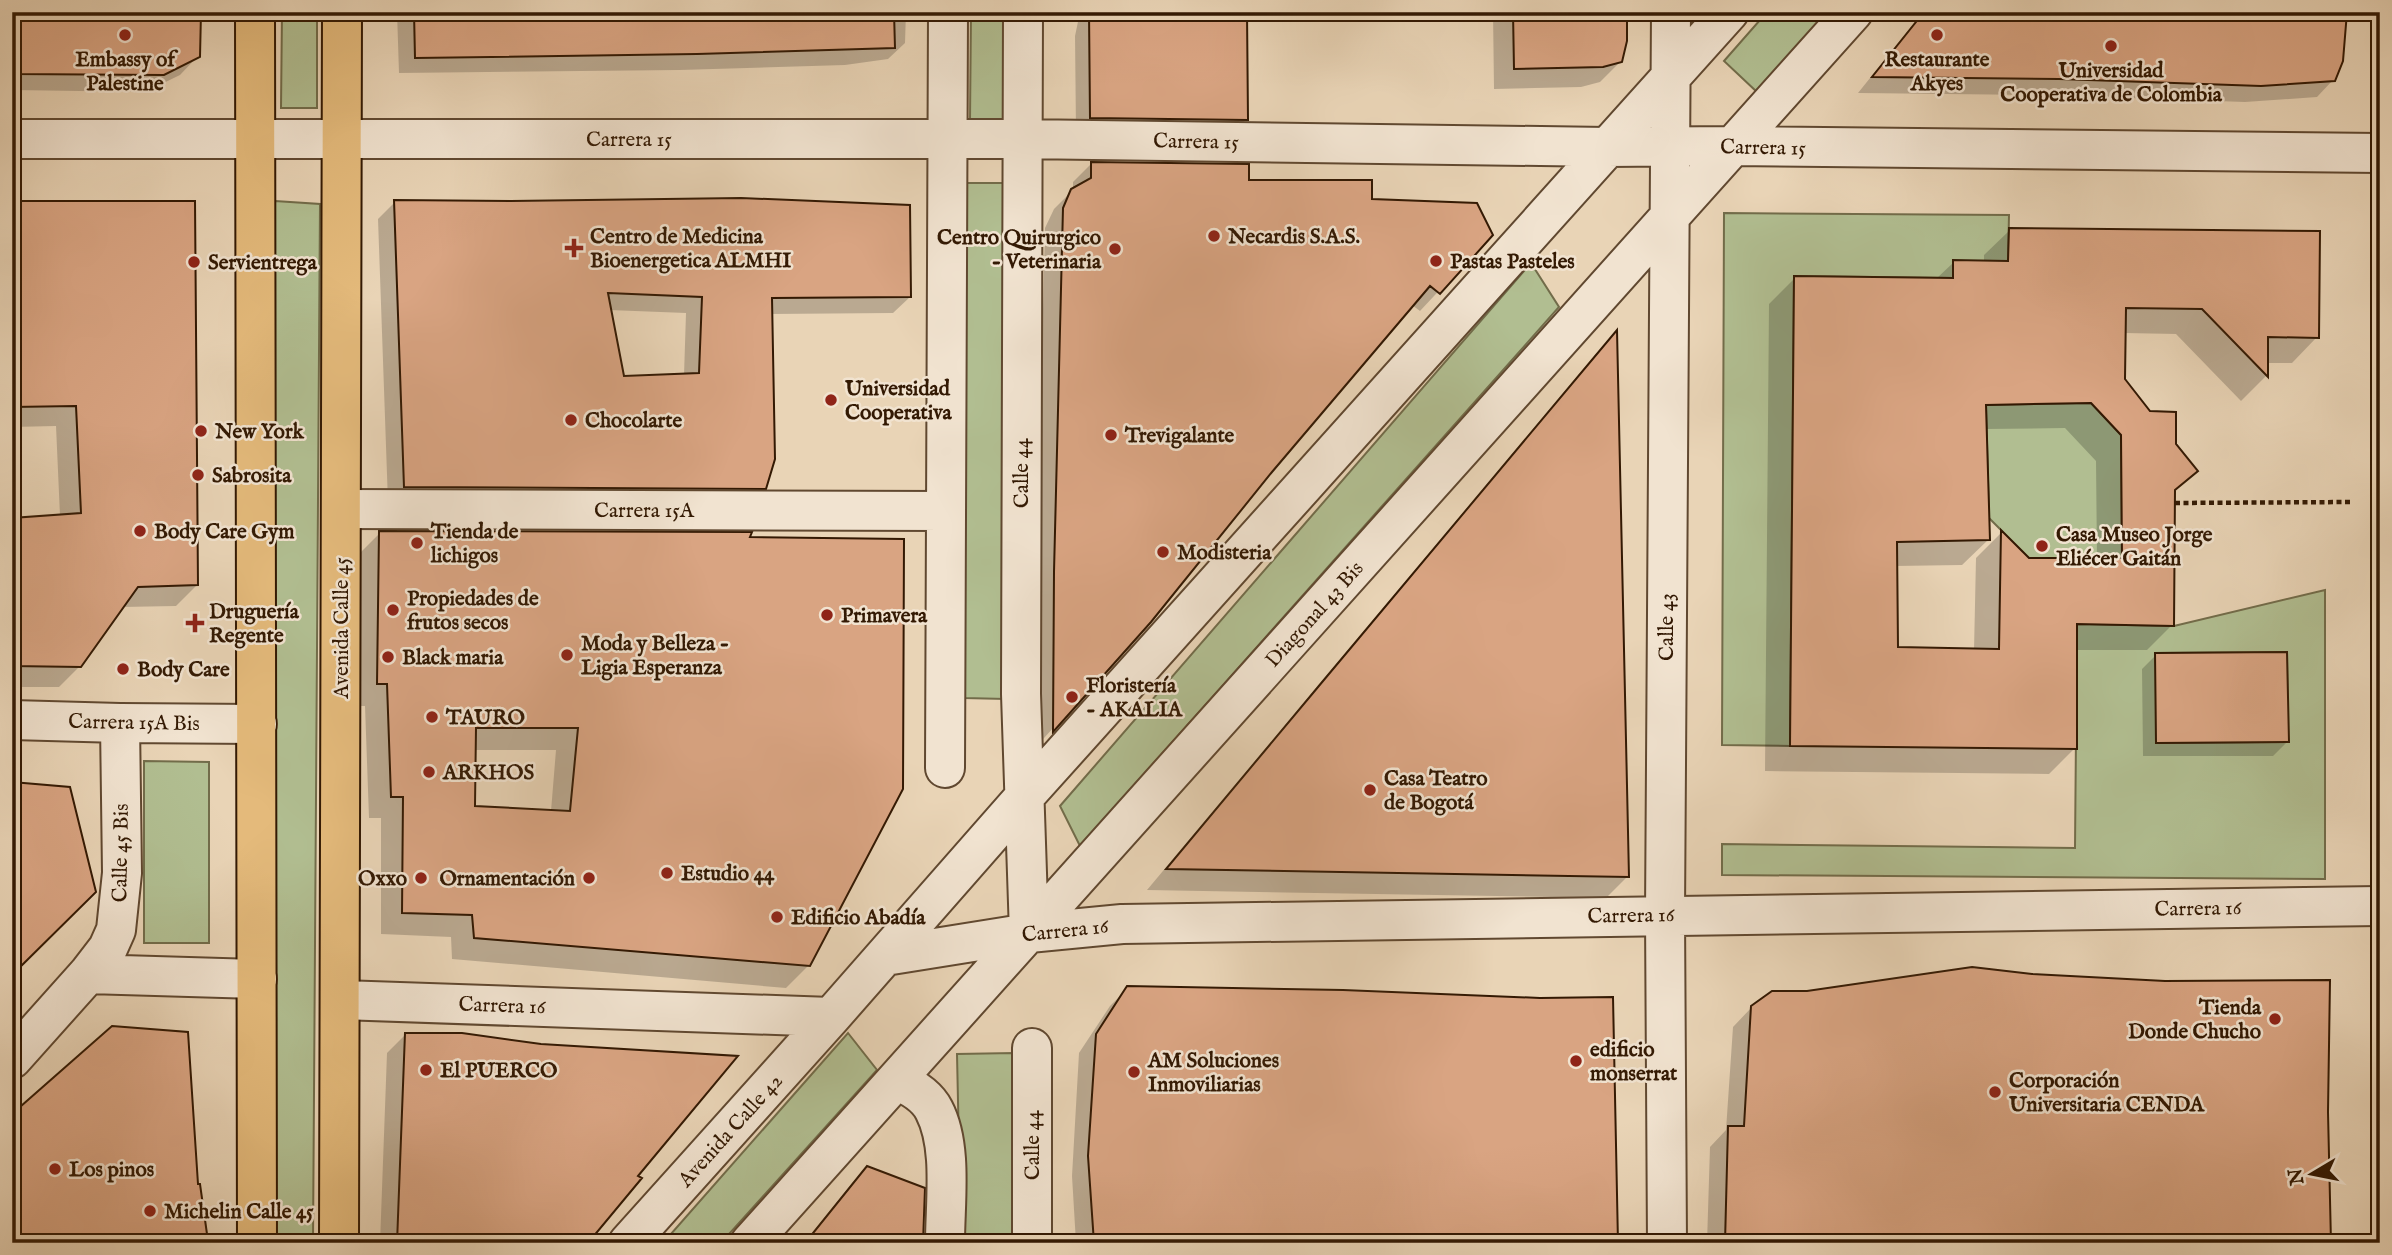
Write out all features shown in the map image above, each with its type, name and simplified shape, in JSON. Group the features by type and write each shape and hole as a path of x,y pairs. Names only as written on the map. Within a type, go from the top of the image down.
{"main road":[{"path":"255,12 257,1243"},
{"name":"Avenida Calle 45","path":"340,1243 342,12"}],"street":[{"path":"945,768 948,12"},
{"name":"Calle 44","path":"1023,12 1021,694 1029,933"},
{"name":"Calle 43","path":"1667,1243 1665,914 1671,12"},
{"path":"831,1017 1024,796 1729,12"},
{"name":"Diagonal 43 Bis","path":"896,1080 1853,12"},
{"name":"Carrera 15","path":"12,139 1022,139 2380,153"},
{"name":"Carrera 15A","path":"341,509 946,511"},
{"name":"Carrera 15A Bis","path":"12,720 257,724"},
{"name":"Calle 45 Bis","path":"12,1059 88,974 117,930 122,873 120,723"},
{"name":"Carrera 16","path":"885,956 1029,933 1122,924 1665,914 2380,906"},
{"path":"88,974 257,979"},
{"name":"Carrera 16","path":"341,1000 831,1017"},
{"name":"Avenida Calle 42","path":"628,1243 831,1017"},
{"name":"Calle 44","path":"1031,1048 1032,1243"},
{"path":"750,1243 896,1080 911,1087 933,1107 945,1138 944,1243"}],"path":[{"path":"2175,503 2350,502"}],"green space":[{"path":"282,12 317,12 317,108 281,108"},
{"path":"971,12 1004,12 1003,121 970,120"},
{"path":"1767,12 1830,12 1757,92 1724,61"},
{"path":"962,183 1006,183 1006,699 964,698"},
{"path":"275,201 320,204 313,1243 258,1243"},
{"path":"1724,213 2009,215 2008,261 1953,261 1953,278 1794,276 1790,746 1722,745"},
{"path":"1531,263 1559,307 1080,846 1060,806"},
{"path":"2091,403 2121,435 2122,558 2029,558 1989,518 1986,405"},
{"path":"2325,590 2325,879 1722,875 1722,844 2075,848 2077,624 2174,626","holes":["2287,652 2288,742 2157,743 2156,653"]},
{"path":"144,761 209,762 209,943 144,943"},
{"path":"848,1033 877,1070 721,1243 663,1243"},
{"path":"1014,1053 1017,1243 961,1243 957,1054"}],"building":[{"name":"Embassy of Palestine","path":"12,12 201,12 200,57 164,75 12,74"},
{"path":"414,12 894,12 895,48 415,58"},
{"path":"1089,12 1247,12 1248,120 1090,118"},
{"path":"1513,12 1627,12 1627,41 1622,62 1603,67 1514,69"},
{"path":"1924,12 2347,12 2343,61 2335,81 2261,86 2059,79 1872,77"},
{"path":"1091,162 1249,164 1249,180 1372,180 1372,199 1477,203 1493,235 1440,294 1430,286 1272,472 1151,622 1053,732 1063,208 1071,189 1091,178"},
{"path":"741,198 910,205 911,297 772,298 775,459 766,489 404,487 394,200","holes":["608,293 702,297 699,373 624,376"]},
{"path":"12,201 195,201 198,585 138,587 81,667 12,666 12,518 81,513 76,406 12,407"},
{"path":"2009,228 2320,231 2319,338 2268,337 2268,377 2202,309 2126,308 2125,379 2150,411 2176,412 2176,444 2198,471 2175,490 2174,626 2077,624 2077,749 1790,746 1794,276 1953,278 1953,260 2008,261","holes":["2091,403 2121,435 2122,558 2029,558 2001,530 1999,649 1898,647 1897,542 1990,540 1986,405"]},
{"path":"1617,330 1629,877 1166,869 1318,687"},
{"path":"379,531 752,532 750,537 904,539 903,789 810,966 474,938 472,915 402,913 403,797 391,797 387,684 377,684","holes":["476,728 578,728 570,811 475,806"]},
{"path":"2287,652 2289,742 2156,743 2155,653"},
{"path":"12,782 70,787 96,892 12,975"},
{"path":"1972,967 2032,974 2165,981 2330,980 2328,1112 2331,1243 1725,1243 1728,1126 1744,1126 1751,1006 1772,991 1807,991"},
{"path":"1127,986 1343,990 1540,998 1613,997 1618,1243 1094,1243 1088,1156 1096,1034"},
{"path":"112,1026 188,1032 198,1184 207,1234 150,1243 12,1243 12,1114"},
{"path":"405,1033 462,1033 541,1044 738,1056 638,1176 642,1178 588,1243 397,1243"},
{"path":"867,1166 925,1188 923,1243 805,1243"}],"place":[{"name":"Embassy of Palestine","path":"125,35"},
{"name":"Restaurante Akyes","path":"1937,35"},
{"name":"Universidad Cooperativa de Colombia","path":"2111,46"},
{"name":"Necardis S.A.S.","path":"1214,236"},
{"name":"Centro de Medicina Bioenergetica ALMHI","path":"574,248"},
{"name":"Centro Quirurgico - Veterinaria","path":"1115,249"},
{"name":"Pastas Pasteles","path":"1436,261"},
{"name":"Servientrega","path":"194,262"},
{"name":"Universidad Cooperativa","path":"831,400"},
{"name":"Chocolarte","path":"571,420"},
{"name":"New York","path":"201,431"},
{"name":"Trevigalante","path":"1111,435"},
{"name":"Sabrosita","path":"198,475"},
{"name":"Body Care Gym","path":"140,531"},
{"name":"Tienda de lichigos","path":"417,543"},
{"name":"Casa Museo Jorge Eliécer Gaitán","path":"2042,546"},
{"name":"Modisteria","path":"1163,552"},
{"name":"Propiedades de frutos secos","path":"393,610"},
{"name":"Primavera","path":"827,615"},
{"name":"Druguería Regente","path":"195,623"},
{"name":"Moda y Belleza - Ligia Esperanza","path":"567,655"},
{"name":"Black maria","path":"388,657"},
{"name":"Body Care","path":"123,669"},
{"name":"Floristería - AKALIA","path":"1072,697"},
{"name":"TAURO","path":"432,717"},
{"name":"ARKHOS","path":"429,772"},
{"name":"Casa Teatro de Bogotá","path":"1370,790"},
{"name":"Estudio 44","path":"667,873"},
{"name":"Oxxo","path":"421,878"},
{"name":"Ornamentación","path":"589,878"},
{"name":"Edificio Abadía","path":"777,917"},
{"name":"Tienda Donde Chucho","path":"2275,1019"},
{"name":"edificio monserrat","path":"1576,1061"},
{"name":"El PUERCO","path":"426,1070"},
{"name":"AM Soluciones Inmoviliarias","path":"1134,1072"},
{"name":"Corporación Universitaria CENDA","path":"1995,1092"},
{"name":"Los pinos","path":"55,1169"},
{"name":"Michelin Calle 45","path":"150,1211"}]}
